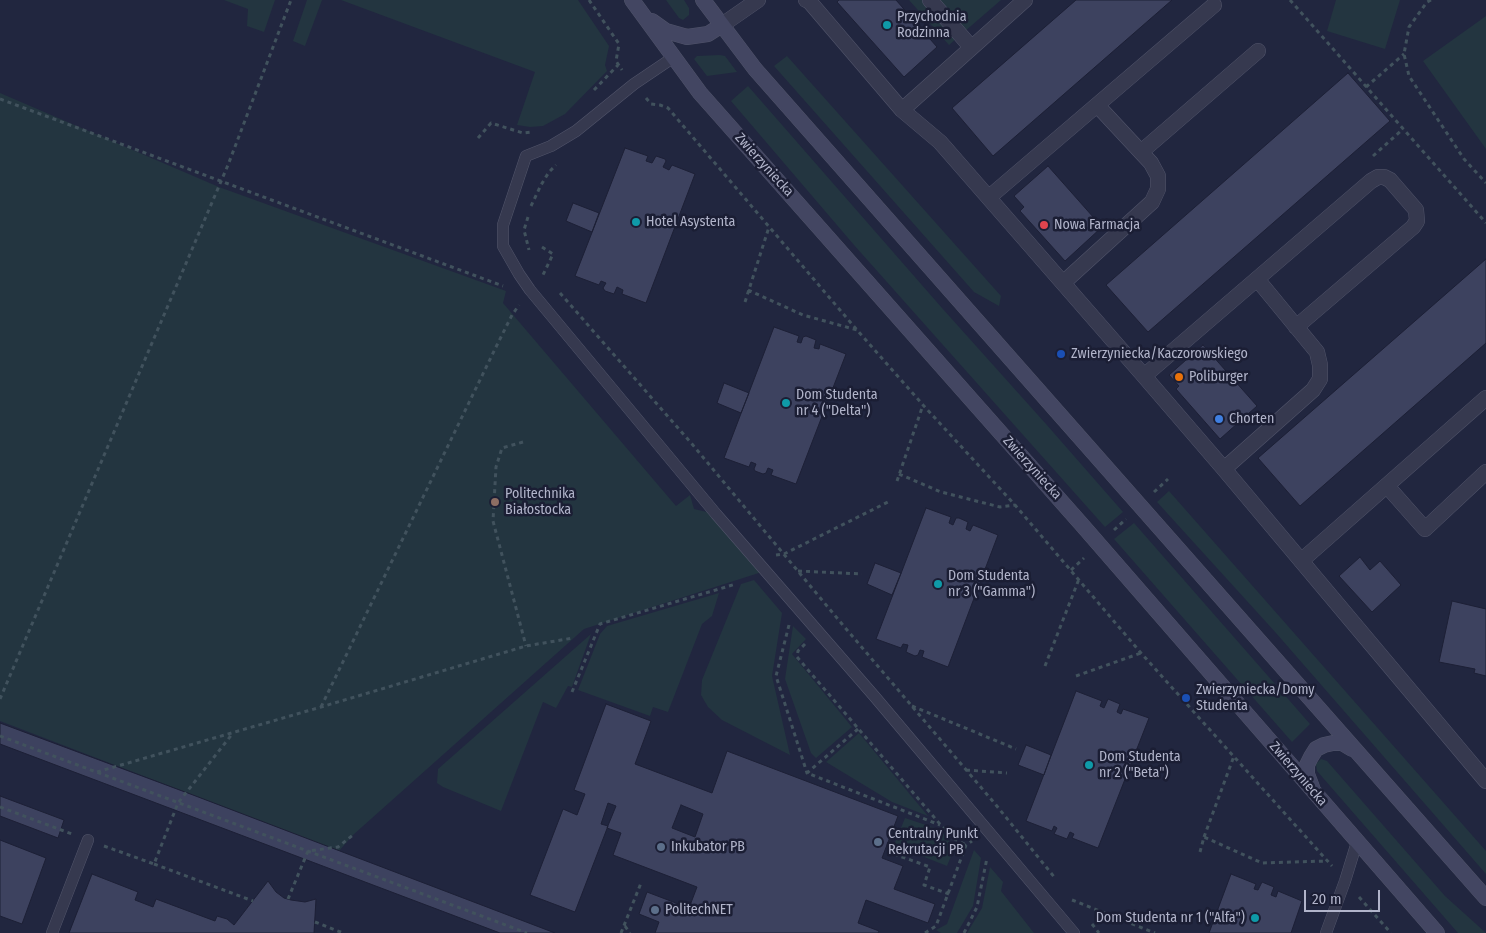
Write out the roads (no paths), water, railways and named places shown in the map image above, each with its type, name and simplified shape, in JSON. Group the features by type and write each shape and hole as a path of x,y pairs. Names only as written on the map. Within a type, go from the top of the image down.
{"main road":[{"name":"Zwierzyniecka","path":"632,0 700,93 1099,544 1437,933"},
{"path":"703,0 755,68 1486,898"},
{"path":"641,13 666,31 687,37 708,34 722,25"},
{"path":"1316,794 1307,774 1307,765 1316,749 1333,742 1342,743 1364,761"}],"street":[{"path":"722,25 758,0"},
{"path":"806,0 809,1 902,110 940,142 988,196 1224,469 1486,781"},
{"path":"930,0 971,47"},
{"path":"902,110 1025,0"},
{"path":"988,196 994,193 1214,5"},
{"path":"1141,152 1258,51"},
{"path":"1063,283 1152,202 1158,189 1158,176 1151,163 1097,105"},
{"path":"1144,376 1371,181 1378,177 1390,180 1416,210 1417,220 1413,227 1296,327"},
{"path":"1224,469 1313,390 1320,379 1320,365 1317,352 1257,279"},
{"path":"1301,561 1486,398"},
{"path":"1386,486 1425,529 1486,472"}],"lane":[{"path":"674,57 634,84 576,131 552,146 526,156 503,225 503,246 530,290 752,556 876,697 1074,933"},
{"path":"52,933 88,840"},
{"path":"1326,933 1357,842"}],"place":[{"name":"Przychodnia Rodzinna","path":"887,25"},
{"name":"Hotel Asystenta","path":"636,222"},
{"name":"Nowa Farmacja","path":"1044,225"},
{"name":"Zwierzyniecka/Kaczorowskiego","path":"1061,354"},
{"name":"Poliburger","path":"1179,377"},
{"name":"Dom Studenta nr 4 (\"Delta\")","path":"786,403"},
{"name":"Chorten","path":"1219,419"},
{"name":"Politechnika Białostocka","path":"495,502"},
{"name":"Dom Studenta nr 3 (\"Gamma\")","path":"938,584"},
{"name":"Zwierzyniecka/Domy Studenta","path":"1186,698"},
{"name":"Dom Studenta nr 2 (\"Beta\")","path":"1089,765"},
{"name":"Centralny Punkt Rekrutacji PB","path":"878,842"},
{"name":"Inkubator PB","path":"661,847"},
{"name":"PolitechNET","path":"655,910"},
{"name":"Dom Studenta nr 1 (\"Alfa\")","path":"1255,918"}]}
